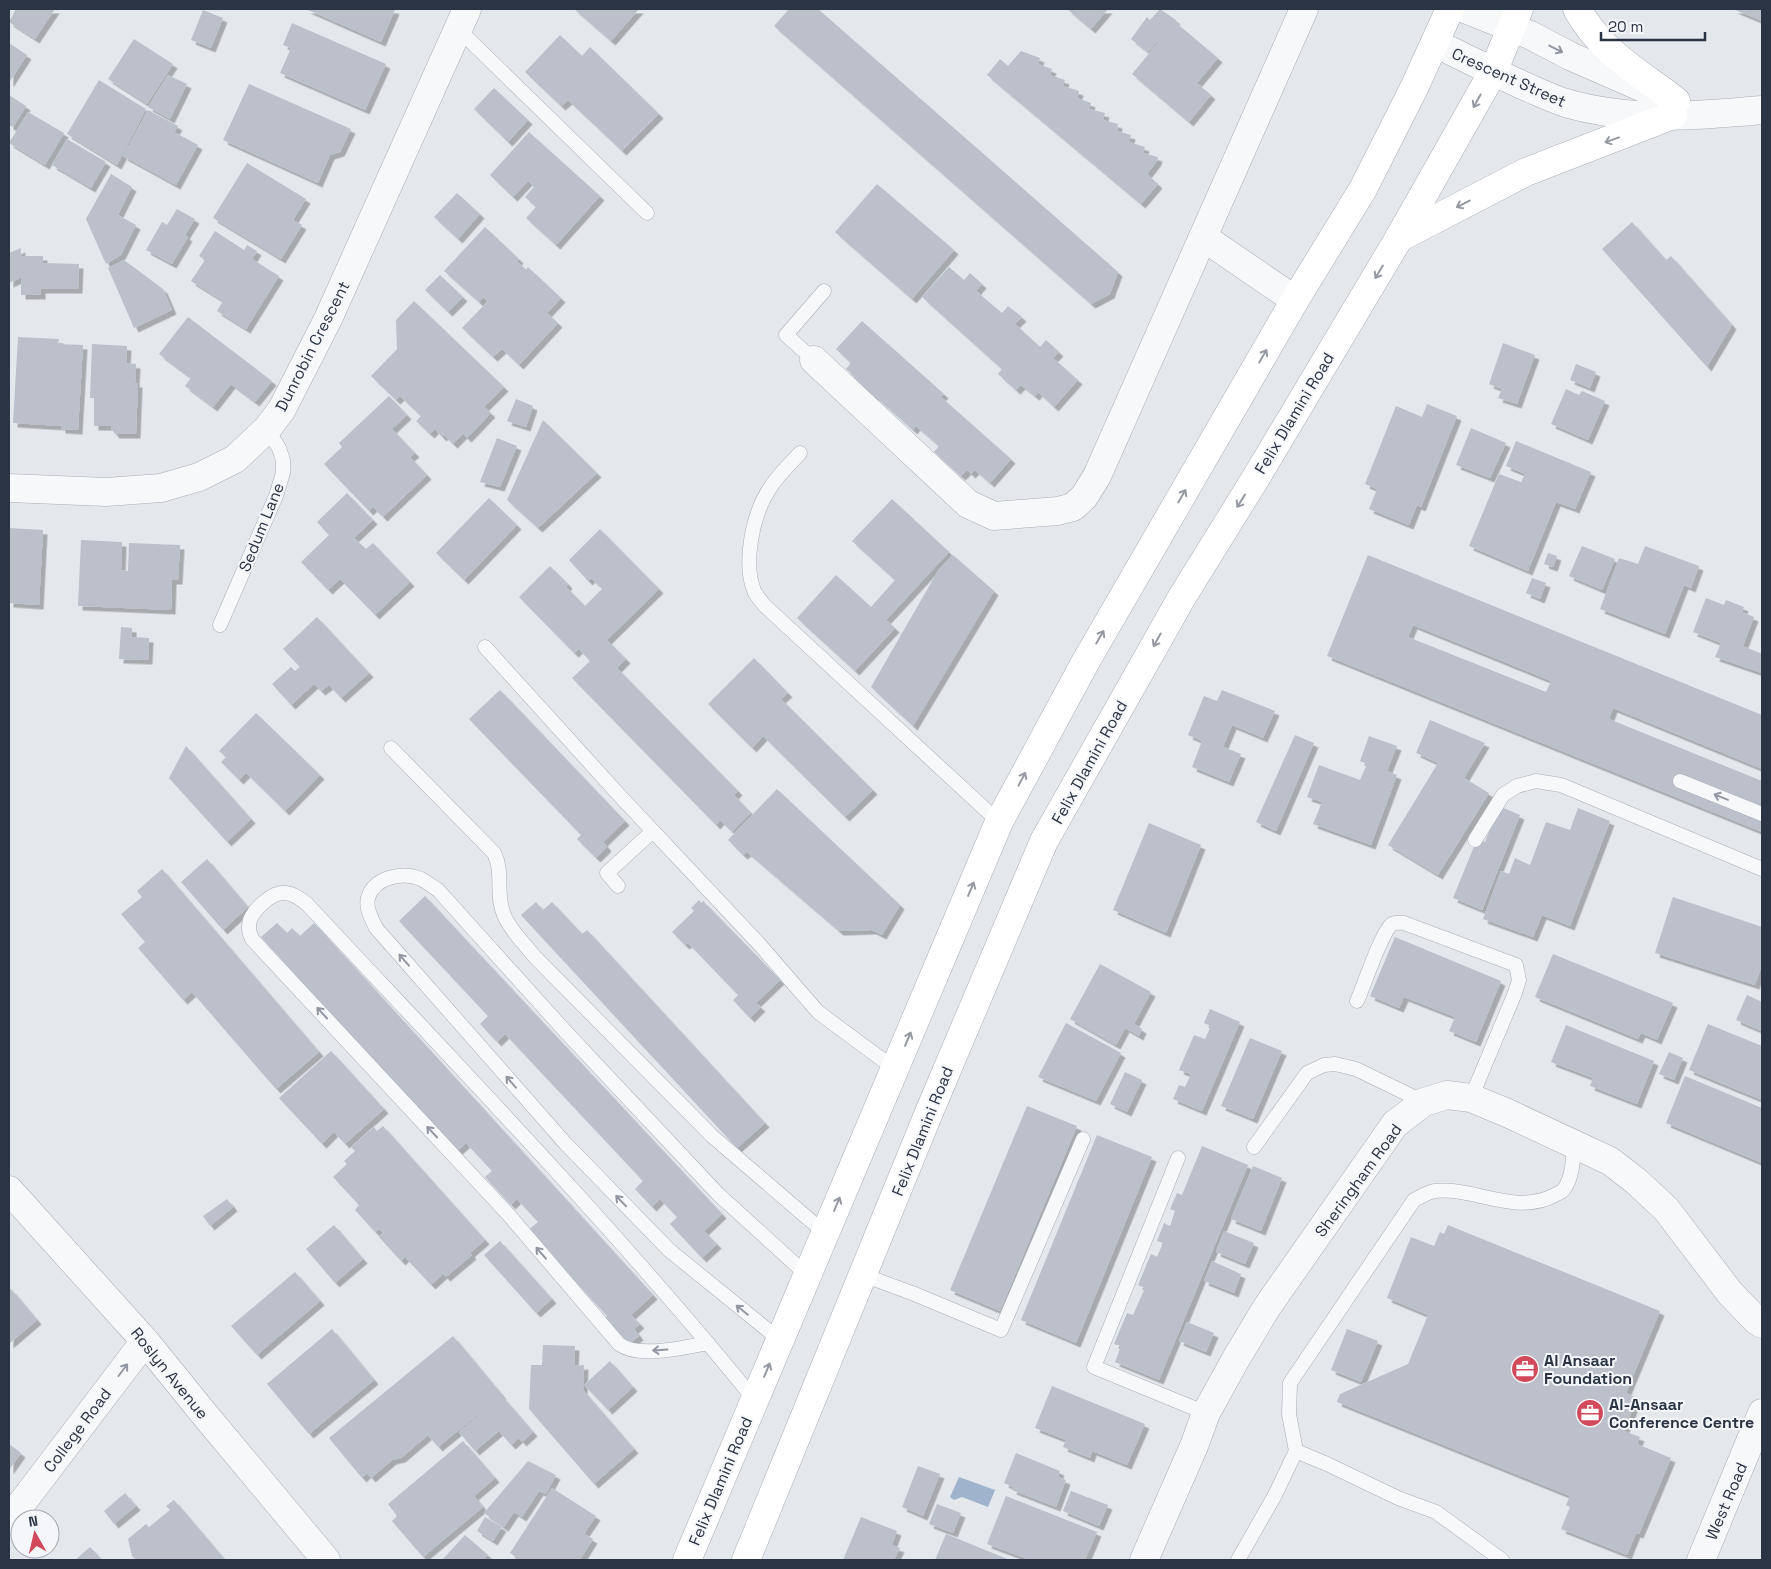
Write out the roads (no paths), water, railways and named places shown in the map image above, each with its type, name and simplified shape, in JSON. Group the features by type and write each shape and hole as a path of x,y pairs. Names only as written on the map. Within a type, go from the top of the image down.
{"main road":[{"name":"Felix Dlamini Road","path":"687,1560 1000,822 1086,661 1296,300 1363,189 1414,88 1450,9"},
{"path":"1399,238 1526,172 1674,108 1614,56 1587,27 1578,9"},
{"name":"Felix Dlamini Road","path":"746,1560 930,1110 1044,841 1182,597 1257,476 1399,238 1493,72 1516,18"}],"street":[{"path":"814,360 968,504 994,516 1058,511 1072,507 1084,497 1098,476 1304,9"},
{"name":"Crescent Street","path":"1465,9 1516,18 1650,92 1674,108"},
{"name":"Dunrobin Crescent","path":"9,488 106,492 161,488 199,477 235,459 267,429 282,409 328,319 462,19"},
{"name":"Crescent Street","path":"1435,43 1493,72 1565,103 1634,115 1674,108 1734,112 1762,110"},
{"path":"1203,237 1296,300"},
{"name":"Sheringham Road","path":"1144,1560 1194,1446 1206,1413 1236,1357 1267,1307 1395,1124 1424,1102 1447,1096 1471,1098 1610,1161 1636,1181 1666,1209 1730,1293 1762,1324"},
{"name":"Roslyn Avenue","path":"9,1190 145,1340 204,1415 326,1560"},
{"name":"College Road","path":"9,1520 145,1340"},
{"name":"West Road","path":"1700,1560 1762,1414"}],"lane":[{"path":"462,19 647,213"},
{"path":"814,360 786,335 824,291"},
{"name":"Sedum Lane","path":"220,625 276,496 282,473 283,460 279,448 267,429"},
{"path":"800,453 770,487 761,503 754,526 749,562 755,592 771,612 1000,822"},
{"path":"485,647 760,945 818,1012 894,1069"},
{"path":"391,748 494,853 499,862 499,892 503,914 534,956 712,1136 825,1233"},
{"path":"1476,840 1502,795 1517,786 1536,781 1561,785 1762,869"},
{"path":"1680,781 1762,814"},
{"path":"618,886 608,874 653,830"},
{"path":"780,1340 668,1250 559,1136 376,928 368,908 367,899 376,884 392,876 406,876 420,879 438,890 565,1031 718,1194 807,1275"},
{"path":"708,1343 680,1348 641,1351 629,1349 619,1344 508,1214 252,939 249,934 250,918 269,897 276,893 286,892 307,904 614,1234 708,1343 754,1400"},
{"path":"1357,1001 1380,944 1389,927 1393,924 1398,923 1412,926 1516,965 1519,980 1515,993 1471,1098"},
{"path":"1254,1147 1308,1073 1324,1065 1335,1064 1356,1069 1424,1102"},
{"path":"863,1275 1001,1330 1083,1139"},
{"path":"1238,1560 1275,1495 1296,1451 1289,1414 1290,1383 1414,1200 1432,1191 1450,1191 1522,1204 1547,1199 1564,1190 1570,1178 1574,1144"},
{"path":"1178,1158 1094,1367 1206,1413"},
{"path":"1296,1451 1398,1498 1436,1512 1502,1560"}],"water":[{"path":"959,1477 995,1490 988,1507 962,1497 954,1500 950,1497"}],"place":[{"name":"Al Ansaar Foundation","path":"1525,1369"},
{"name":"Al-Ansaar Conference Centre","path":"1590,1413"}]}
